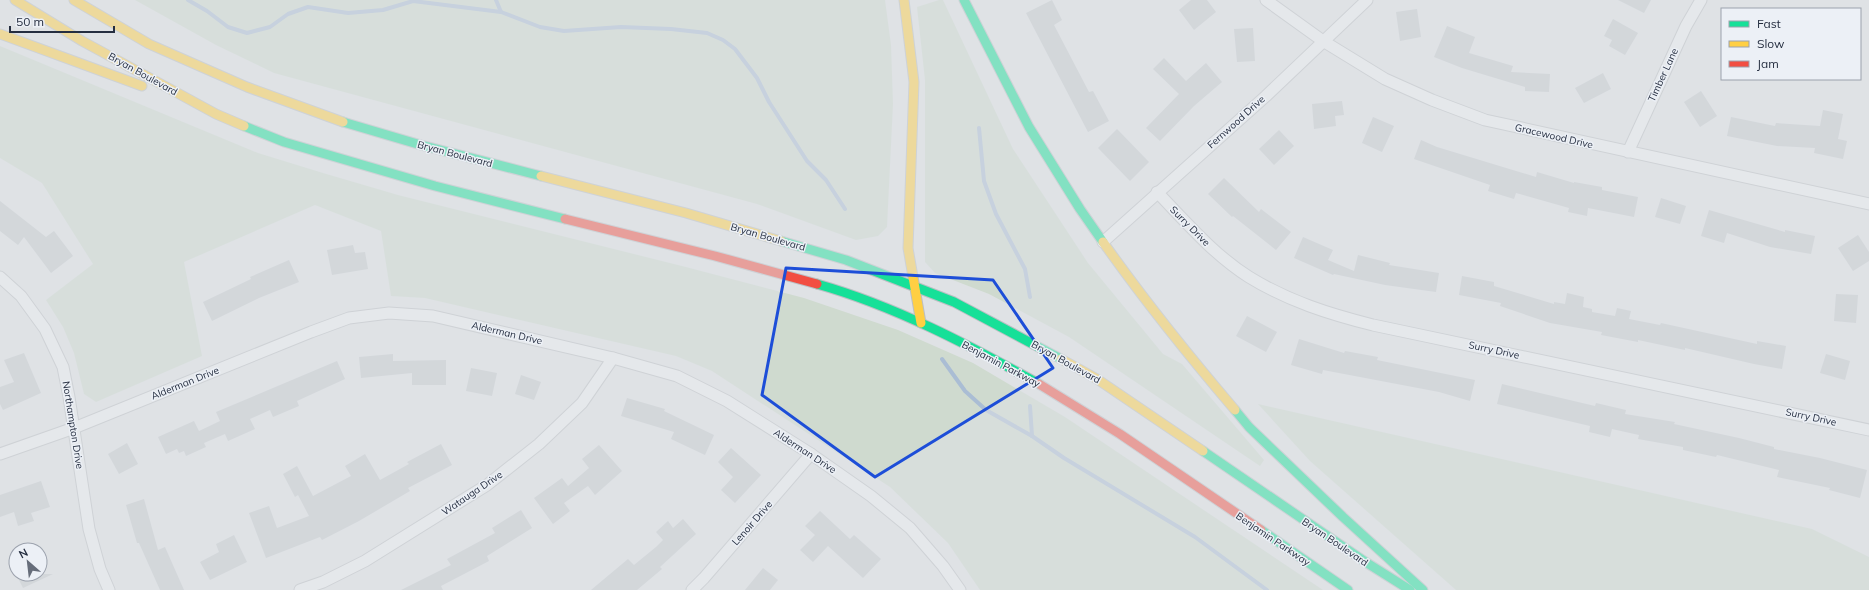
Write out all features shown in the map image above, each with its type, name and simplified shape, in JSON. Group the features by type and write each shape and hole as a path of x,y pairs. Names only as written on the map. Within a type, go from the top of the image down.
{"main road":[{"name":"Bryan Boulevard","path":"15,0 82,41 216,114 284,142 435,186 715,256 838,290 921,323"},
{"name":"Bryan Boulevard","path":"74,0 149,44 170,54 247,87 324,116 421,145 709,220 846,260 954,302 1097,379 1367,563 1410,590"},
{"path":"904,0 914,82 908,248 921,323"},
{"path":"964,0 1029,127 1080,209 1130,280 1189,356 1249,427 1343,517 1423,590"},
{"path":"0,34 216,114"},
{"path":"152,34 170,54"},
{"name":"Benjamin Parkway","path":"921,323 985,354 1062,397 1120,434 1348,590"}],"street":[{"name":"Gracewood Drive","path":"1266,0 1323,41 1385,79 1445,105 1485,120 1869,204"},
{"name":"Fernwood Drive","path":"1104,242 1157,192 1266,96 1367,0"},
{"name":"Timber Lane","path":"1628,152 1679,40 1701,0"},
{"name":"Surry Drive","path":"1157,192 1207,243 1248,276 1286,298 1327,313 1374,325 1869,430"},
{"name":"Northampton Drive","path":"0,277 21,296 45,329 63,367 89,529 100,569 109,590"},
{"name":"Alderman Drive","path":"0,454 74,428 311,332 355,318 389,313 433,316 613,358 677,376 727,400 811,454 871,496 910,528 943,566 960,590"},
{"name":"Watauga Drive","path":"300,590 323,582 365,561 487,486 539,444 582,403 613,358"},
{"name":"Lenoir Drive","path":"692,590 811,454"}],"highlighted area":[{"path":"786,268 993,280 1053,368 875,477 762,395"}],"shaded area":[{"path":"135,0 885,0 891,45 893,104 887,227 878,236 856,240 757,204 274,73 216,45"},
{"path":"943,0 1013,149 1088,263 1163,354 1182,364 1264,460 1260,466 1069,337 989,294 935,273 925,262 925,80 917,7"},
{"path":"0,46 258,153 398,195 804,298 898,330 973,363 1065,417 1323,590 980,590 948,543 890,487 712,371 676,356 425,298 391,296 381,231 315,205 184,262 202,356 96,402 84,394 74,353 63,327 46,300 93,264 42,183 0,158"},
{"path":"1258,404 1812,529 1869,557 1869,590 1456,590 1310,461"}],"building":[{"path":"1052,0 1062,20 1054,25 1089,92 1093,91 1109,121 1088,132 1026,13"},
{"path":"1191,0 1207,0 1216,12 1194,30 1179,10"},
{"path":"1618,0 1651,0 1644,13"},
{"path":"1417,9 1421,37 1400,41 1396,12"},
{"path":"1613,19 1638,33 1625,55 1609,46 1612,40 1604,36"},
{"path":"1447,26 1475,37 1469,53 1513,66 1511,72 1550,74 1549,92 1525,91 1525,87 1462,68 1434,57"},
{"path":"1253,28 1255,61 1237,62 1234,29"},
{"path":"1164,58 1186,81 1206,63 1222,82 1194,106 1160,141 1146,128 1179,94 1153,69"},
{"path":"1603,73 1611,89 1584,103 1575,88"},
{"path":"1701,91 1717,116 1700,127 1684,102"},
{"path":"1342,101 1344,115 1335,116 1336,126 1314,129 1312,104"},
{"path":"1823,110 1843,114 1838,139 1847,141 1843,159 1814,153 1815,148 1777,146 1727,136 1731,117 1775,126 1776,123 1820,126"},
{"path":"1373,117 1394,126 1382,152 1362,143"},
{"path":"1117,129 1149,162 1130,181 1098,148"},
{"path":"1279,130 1294,146 1274,165 1259,149"},
{"path":"1421,140 1437,147 1536,177 1537,172 1574,183 1602,187 1602,190 1638,197 1634,217 1588,208 1587,216 1568,212 1569,208 1516,193 1514,199 1488,191 1490,185 1414,159"},
{"path":"1224,178 1259,212 1261,209 1291,232 1276,250 1233,216 1232,217 1208,194"},
{"path":"1661,198 1686,206 1680,224 1655,217"},
{"path":"0,201 46,237 54,231 73,256 51,273 24,237 18,245 0,231"},
{"path":"1709,210 1785,232 1785,230 1815,236 1811,254 1770,247 1727,233 1724,243 1701,236"},
{"path":"1858,235 1869,252 1869,261 1853,271 1838,248"},
{"path":"1303,237 1333,250 1328,260 1354,271 1358,255 1390,263 1389,265 1439,273 1436,292 1385,285 1333,275 1294,258"},
{"path":"353,245 355,253 365,252 368,269 332,275 327,250"},
{"path":"289,260 299,282 259,298 212,321 203,302 251,279 250,277"},
{"path":"1462,276 1494,282 1494,286 1554,304 1554,302 1565,304 1567,293 1584,297 1583,307 1592,309 1592,312 1615,316 1617,308 1631,311 1629,319 1660,325 1661,323 1757,344 1757,341 1786,346 1782,369 1685,348 1685,350 1638,340 1638,342 1601,335 1602,332 1550,323 1500,306 1501,303 1459,295"},
{"path":"1836,294 1858,295 1856,323 1834,321"},
{"path":"1247,316 1277,332 1266,352 1236,336"},
{"path":"1299,339 1344,353 1345,351 1378,357 1377,360 1475,380 1470,401 1439,392 1323,370 1322,374 1291,365"},
{"path":"24,353 41,393 3,410 0,404 0,387 14,382 4,360"},
{"path":"393,354 393,361 446,360 446,385 412,385 412,373 361,378 359,357"},
{"path":"1826,354 1850,361 1845,380 1820,373"},
{"path":"337,361 345,379 297,401 299,406 273,417 270,410 250,419 255,429 228,441 225,434 204,443 206,447 186,456 184,451 179,453 177,449 166,454 158,437 194,421 199,431 220,421 216,412"},
{"path":"471,368 497,373 492,396 466,391"},
{"path":"521,375 541,382 534,400 515,394"},
{"path":"1502,384 1595,406 1596,403 1626,410 1625,414 1675,422 1674,424 1739,438 1774,447 1774,449 1820,458 1867,470 1860,498 1829,490 1830,488 1777,477 1779,470 1717,455 1716,457 1683,450 1683,447 1638,439 1639,435 1612,429 1610,437 1589,432 1590,426 1497,404"},
{"path":"627,398 665,409 664,411 714,435 705,455 671,439 674,432 621,416"},
{"path":"127,443 138,464 119,474 108,454"},
{"path":"441,444 452,465 408,488 410,491 359,521 322,540 320,537 266,558 249,513 269,506 277,528 309,516 298,495 295,497 283,474 297,466 313,496 351,476 345,466 365,454 380,480 409,464 407,462"},
{"path":"599,445 622,471 595,495 588,486 564,503 570,511 553,524 534,498 562,478 568,486 589,468 582,459"},
{"path":"731,448 761,475 735,503 721,490 733,477 718,462"},
{"path":"41,481 50,507 31,513 34,521 18,526 14,512 0,517 0,495"},
{"path":"144,499 158,550 165,547 184,590 160,590 139,543 137,543 126,505"},
{"path":"521,510 532,528 487,556 489,561 441,586 443,590 401,590 451,565 447,559 495,533 492,528"},
{"path":"820,511 850,539 854,535 881,559 863,578 828,546 813,562 800,550 815,535 805,526"},
{"path":"683,519 696,534 660,567 662,569 637,590 591,590 628,559 634,565 656,547 663,540 656,532 668,521 673,528"},
{"path":"234,535 247,562 210,580 200,562 219,552 216,544"},
{"path":"763,568 778,580 770,590 745,590"},
{"path":"20,582 36,582 23,588"}],"waterway":[{"path":"188,0 207,11 228,27 247,33 270,27 288,14 308,7 348,13 383,10 413,1 501,12 540,27 564,31 621,27 671,29 707,33 723,40 735,49 757,78 769,102 807,161 826,180 845,209"},
{"path":"496,0 501,12"},
{"path":"979,128 984,181 996,214 1025,269 1030,297"},
{"path":"942,359 965,391 986,410 1032,436 1064,458 1195,537 1267,590"},
{"path":"1030,406 1032,436"}],"traffic: fast":[{"path":"964,0 1029,127 1080,209 1103,242"},
{"path":"343,122 421,145 541,176"},
{"path":"244,126 284,142 435,186 565,219"},
{"path":"781,241 846,260 954,302 1061,359"},
{"path":"817,284 875,303 903,315 959,341 1039,384"},
{"path":"1235,410 1249,427 1343,517 1423,590"},
{"path":"1203,451 1367,563 1410,590"},
{"path":"1261,530 1348,590"}],"traffic: slow":[{"path":"15,0 82,41 216,114 244,126"},
{"path":"74,0 149,44 247,87 343,122"},
{"path":"904,0 914,82 908,248 921,323"},
{"path":"0,34 142,86"},
{"path":"541,176 686,213 781,241"},
{"path":"1103,242 1167,328 1235,410"},
{"path":"1061,359 1097,379 1203,451"}],"traffic: jam":[{"path":"565,219 715,256 817,284"},
{"path":"1039,384 1120,434 1261,530"}]}
